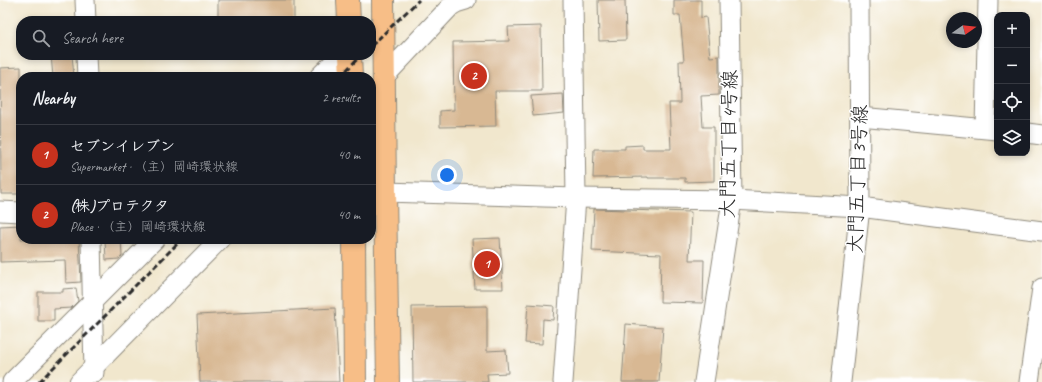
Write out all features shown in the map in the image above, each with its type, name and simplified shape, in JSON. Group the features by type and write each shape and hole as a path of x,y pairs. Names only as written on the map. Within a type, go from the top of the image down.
{"main road":[{"path":"348,0 349,16"},
{"path":"387,3 384,77 384,192 388,382"},
{"path":"350,60 351,72"},
{"path":"354,244 355,382"}],"street":[{"path":"85,0 86,16"},
{"path":"384,77 451,6 466,0"},
{"path":"563,382 576,198 573,0"},
{"name":"大門五丁目4号線","path":"704,382 732,200 729,0"},
{"name":"大門五丁目3号線","path":"842,382 860,207 859,0"},
{"path":"860,117 991,129 988,0"},
{"path":"86,60 87,72"},
{"path":"324,72 336,60"},
{"path":"1030,133 1042,135"},
{"path":"384,192 576,198 732,200 860,207 1042,231"},
{"path":"0,211 16,212"},
{"path":"91,244 94,374"},
{"path":"12,382 150,244"},
{"path":"79,382 94,374 215,244"},
{"path":"1029,382 1042,288"}],"building":[{"path":"218,0 294,0 294,16 218,16"},
{"path":"598,0 625,0 626,40 599,41"},
{"path":"674,0 701,0 701,18 706,17 710,57 719,56 719,95 701,96 703,127 714,127 714,181 685,182 685,178 648,177 593,178 594,149 625,149 625,146 643,145 643,149 671,149 669,103 680,103 679,61 684,61 680,15 674,15"},
{"path":"541,26 542,91 495,91 496,126 440,127 440,111 454,110 453,42 509,41 508,27"},
{"path":"51,60 72,60 74,72 53,72"},
{"path":"21,67 21,72 16,72 16,194 1,194 0,68"},
{"path":"563,94 564,113 533,116 531,96"},
{"path":"594,209 691,212 689,260 704,260 703,303 660,302 661,254 592,251"},
{"path":"16,225 16,244 79,244 81,282 66,283 65,260 0,262 0,226"},
{"path":"500,238 503,289 475,289 472,239"},
{"path":"105,244 121,244 122,256 119,259 106,260"},
{"path":"76,288 78,301 71,308 54,309 54,321 38,321 38,292 63,292 63,289"},
{"path":"528,304 554,306 553,320 543,319 542,344 525,343"},
{"path":"487,306 487,351 506,350 508,373 487,374 488,382 413,382 412,307"},
{"path":"335,308 339,382 200,382 197,315"},
{"path":"626,324 663,327 659,382 622,382"}],"railway":[{"path":"376,41 419,0"},
{"path":"345,72 356,60"},
{"path":"39,382 177,244"}],"place":[{"name":"(株)プロテクタ","path":"474,76"},
{"name":"セブンイレブン","path":"487,264"}]}
